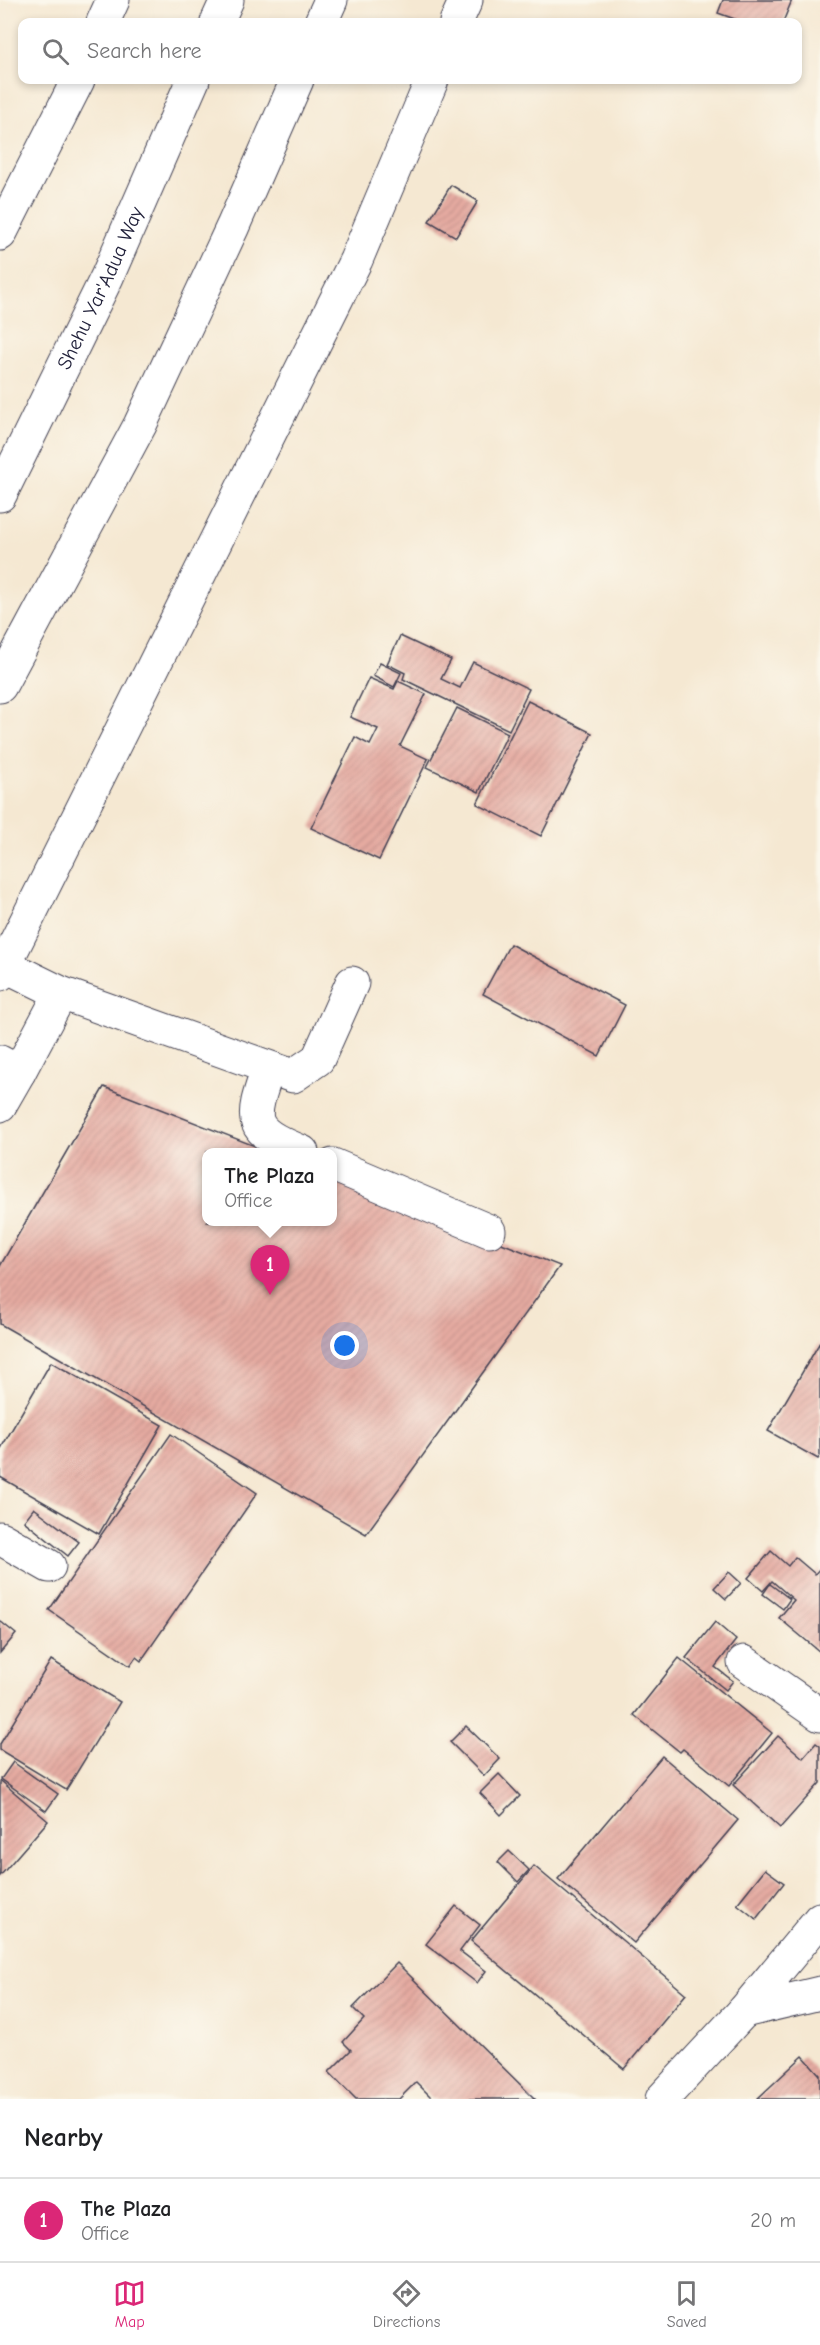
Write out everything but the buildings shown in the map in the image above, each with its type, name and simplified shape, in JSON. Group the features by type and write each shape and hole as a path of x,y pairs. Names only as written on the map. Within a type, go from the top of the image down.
{"main road":[{"path":"105,18 112,0"},
{"path":"220,18 227,0"},
{"path":"323,18 331,0"},
{"path":"458,18 466,0"},
{"path":"0,234 76,84"},
{"name":"Shehu Yar'Adua Way","path":"0,495 106,277 191,84"},
{"path":"0,686 140,425 233,226 295,84"},
{"path":"352,983 318,1059 293,1076 268,1069 2,970 356,260 430,84"},
{"path":"0,1106 10,1067 61,993"},
{"path":"268,1069 255,1106 256,1123 265,1135 293,1148"},
{"path":"337,1167 489,1231"},
{"path":"0,1538 49,1566"},
{"path":"744,1662 820,1715"},
{"path":"662,2099 744,2010 820,1919"},
{"path":"744,2010 820,1993"}],"place":[{"name":"The Plaza","path":"270,1295"}]}
